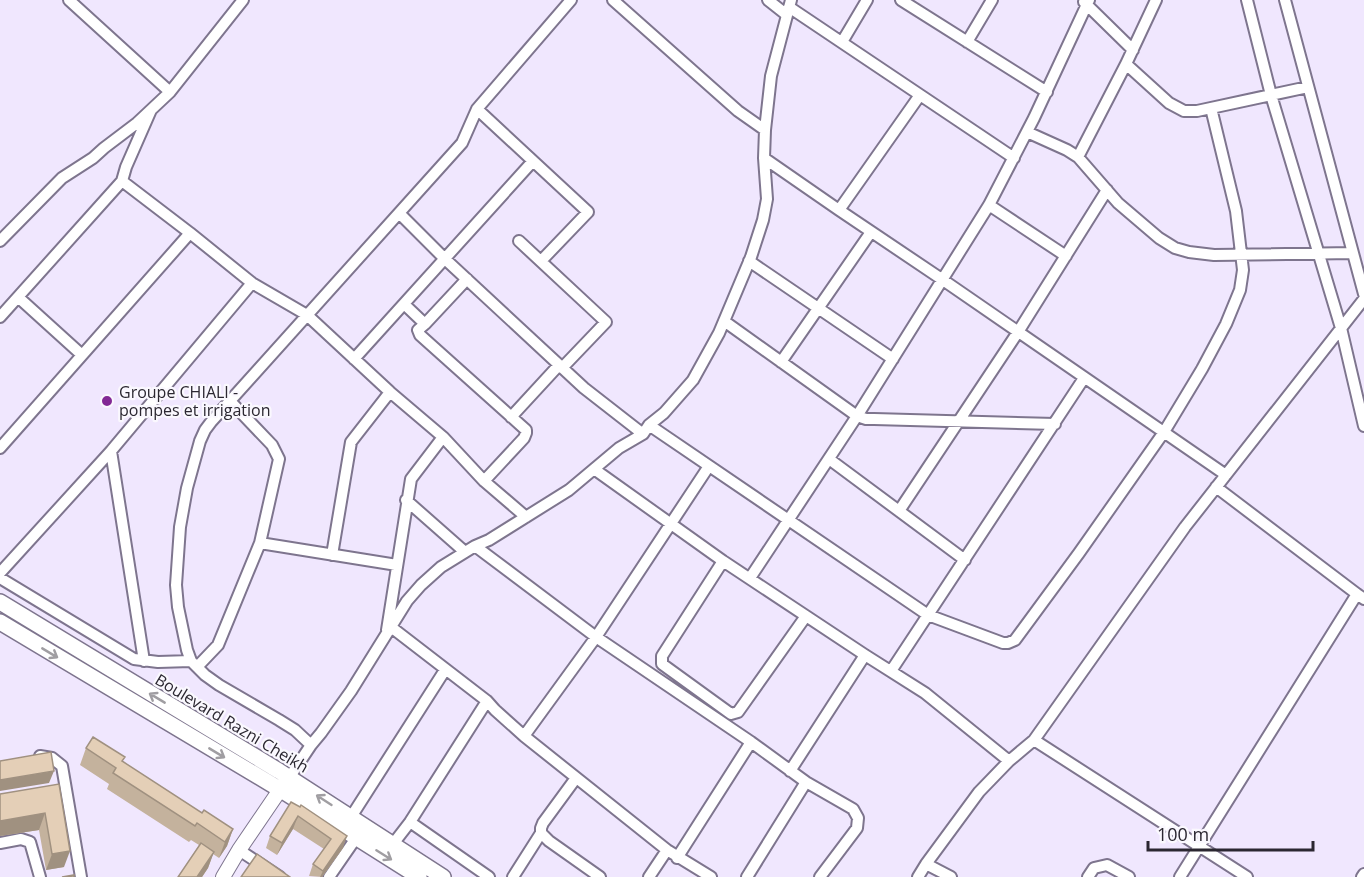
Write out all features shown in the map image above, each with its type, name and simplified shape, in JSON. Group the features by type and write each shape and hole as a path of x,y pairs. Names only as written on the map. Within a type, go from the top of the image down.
{"main road":[{"name":"Boulevard Razni Cheikh","path":"0,602 285,784 356,837 419,877"},
{"name":"Boulevard Razni Cheikh","path":"0,622 285,784 351,817 444,877"}],"street":[{"path":"0,241 62,178 93,158 137,123 170,92 243,0"},
{"path":"311,745 288,725 205,675 194,664 185,640 176,585 180,527 187,488 200,441 205,430 230,401 462,142 477,109 571,0"},
{"path":"613,0 738,111 765,130"},
{"path":"768,0 789,7 1014,158"},
{"path":"842,42 867,0"},
{"path":"902,0 1047,93"},
{"path":"967,42 992,0"},
{"path":"1078,157 1156,0"},
{"path":"1247,0 1270,95 1341,328 1362,406 1364,426"},
{"path":"918,877 979,792 1009,760 1034,740 1185,527 1355,311 1364,296 1285,0"},
{"path":"77,2 170,92"},
{"path":"750,578 857,416 989,205 1047,93 1086,2 1133,50"},
{"path":"223,877 311,745 351,691 407,601 421,585 441,567 569,490 619,448 646,429 693,380 723,321 749,261 763,220 766,199 765,130 771,76 789,7"},
{"path":"1126,64 1169,103 1184,111 1197,111 1308,87"},
{"path":"839,210 920,95"},
{"path":"399,213 445,259 584,388 646,429 709,466 928,615 1003,643 1015,640 1164,432 1203,369 1240,290 1243,270 1236,211 1211,108"},
{"path":"477,109 588,212 541,261"},
{"path":"0,317 122,181 151,110"},
{"path":"1027,132 1078,157 1118,203 1159,238 1175,248 1214,255 1353,253"},
{"path":"764,158 1226,475"},
{"path":"354,359 533,161"},
{"path":"122,181 190,232 252,283 307,315 390,392 443,437 484,481 526,517"},
{"path":"899,512 1018,332 1107,190"},
{"path":"989,205 1066,256"},
{"path":"0,448 190,232"},
{"path":"781,362 871,232"},
{"path":"511,417 606,322 519,241"},
{"path":"749,261 893,359"},
{"path":"467,279 418,330 420,335 525,430 524,438 484,481"},
{"path":"0,573 111,452 252,283"},
{"path":"18,297 82,355"},
{"path":"404,304 425,324"},
{"path":"1355,311 1364,318"},
{"path":"723,321 857,416 866,419 1055,424"},
{"path":"891,670 1084,378"},
{"path":"332,555 351,442 390,392"},
{"path":"0,578 134,659 194,664 218,645 260,543 279,459 272,445 230,401"},
{"path":"388,630 411,479 443,437"},
{"path":"111,452 144,661"},
{"path":"829,459 965,560"},
{"path":"524,736 596,637 709,466"},
{"path":"594,469 723,561 925,693 1009,760"},
{"path":"1180,877 1360,597 1216,487"},
{"path":"406,500 470,549 596,637 806,782 853,809 858,818 857,828 820,877"},
{"path":"260,543 397,565"},
{"path":"723,561 663,656 662,664 731,714 738,712 806,616"},
{"path":"388,630 487,701 524,736 677,858 711,877"},
{"path":"790,771 865,655"},
{"path":"351,817 446,670"},
{"path":"393,844 410,822 487,701"},
{"path":"1034,740 1247,877"},
{"path":"677,858 751,742"},
{"path":"31,757 52,758 62,766 61,793 80,877"},
{"path":"513,877 541,832 543,823 576,778"},
{"path":"747,877 806,782"},
{"path":"410,822 489,877"},
{"path":"541,832 549,841 600,877"},
{"path":"329,877 356,837"},
{"path":"0,843 21,839 30,842 40,877"},
{"path":"239,850 280,877"},
{"path":"649,877 667,850"},
{"path":"926,864 951,877"},
{"path":"1088,877 1094,868 1107,865 1129,877"}],"building":[{"path":"93,737 125,757 122,761 202,813 204,810 233,829 225,842 197,823 195,826 113,773 116,768 86,748"},
{"path":"51,752 54,771 0,780 0,761"},
{"path":"59,784 70,851 52,854 45,813 0,821 0,794"},
{"path":"291,802 300,807 301,805 347,836 323,871 313,864 331,839 298,816 282,843 270,836"},
{"path":"201,843 214,852 197,877 178,877"},
{"path":"257,854 290,877 241,877"}],"place":[{"name":"Groupe CHIALI - pompes et irrigation","path":"107,401"}]}
